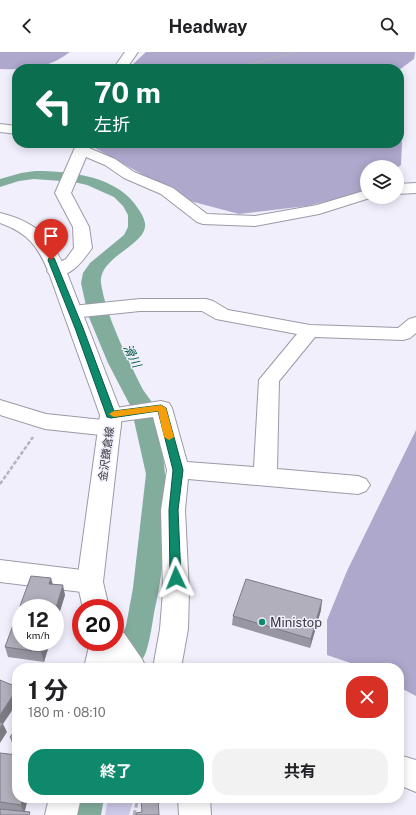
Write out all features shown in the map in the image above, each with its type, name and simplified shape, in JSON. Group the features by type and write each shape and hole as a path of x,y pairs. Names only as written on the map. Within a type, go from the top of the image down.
{"street":[{"path":"125,64 128,55 132,52"},
{"path":"0,128 12,129"},
{"path":"56,271 72,263 83,248 81,227 63,193 82,148"},
{"path":"86,148 129,175 167,192 187,205 203,219 255,222 319,209 360,197"},
{"path":"404,189 416,188"},
{"name":"金沢鎌倉線","path":"0,218 13,221 37,237 46,249 72,312 110,421 90,582 94,599"},
{"path":"72,312 140,305 206,305 223,315 310,331 403,334 416,323"},
{"path":"265,476 269,380 310,331"},
{"path":"0,407 45,421 110,421 161,408 178,470 174,510 176,592 174,629 169,663"},
{"path":"178,470 265,476 358,485"},
{"path":"0,571 90,582"},
{"path":"99,663 102,651"},
{"path":"120,651 129,663"},
{"path":"404,772 416,776"},
{"path":"61,815 64,803"},
{"path":"194,803 195,815"}],"path":[{"path":"251,64 296,52"},
{"path":"0,484 45,421"},
{"path":"134,815 137,803"}],"shaded area":[{"path":"0,52 70,52 62,58 48,64 12,64 12,69 0,69"},
{"path":"146,52 415,52 414,59 404,66 404,64 133,64"},
{"path":"95,148 402,148 401,160 360,160 360,193 307,206 239,214 190,201"},
{"path":"35,171 64,172 93,178 107,183 119,190 130,199 144,218 145,227 142,234 106,267 102,274 101,283 107,309 117,335 142,389 156,410 164,461 166,483 166,526 162,570 149,643 140,663 108,663 114,651 124,651 124,630 133,588 146,474 131,407 108,363 88,315 81,283 83,273 90,263 124,235 128,227 128,215 123,206 114,197 87,185 74,182 34,179 19,181 0,187 0,179"},
{"path":"416,430 416,696 404,690 404,663 350,663 327,655 327,620 347,571"},
{"path":"75,803 103,803 101,815 72,815"},
{"path":"107,803 133,803 129,815 105,815"}],"building":[{"path":"31,576 51,578 49,584 63,585 59,599 23,599"},
{"path":"246,579 322,600 311,639 233,616"},
{"path":"12,628 12,648 5,647"},
{"path":"0,680 12,685 12,697 0,715"},
{"path":"0,722 3,723 0,729"},
{"path":"0,753 12,754 12,803 22,803 21,805 0,802"},
{"path":"141,803 158,803 159,815 136,815 136,813 142,812"},
{"path":"0,809 30,812 29,815 0,815"}],"slow traffic":[{"path":"114,414 161,408 169,437"}],"place":[{"name":"Ministop","path":"262,622"}],"route":[{"path":"51,260 79,328 111,415 161,408 178,470 174,510 176,578"}],"water label":[{"name":"滑川","path":"132,356"}]}
